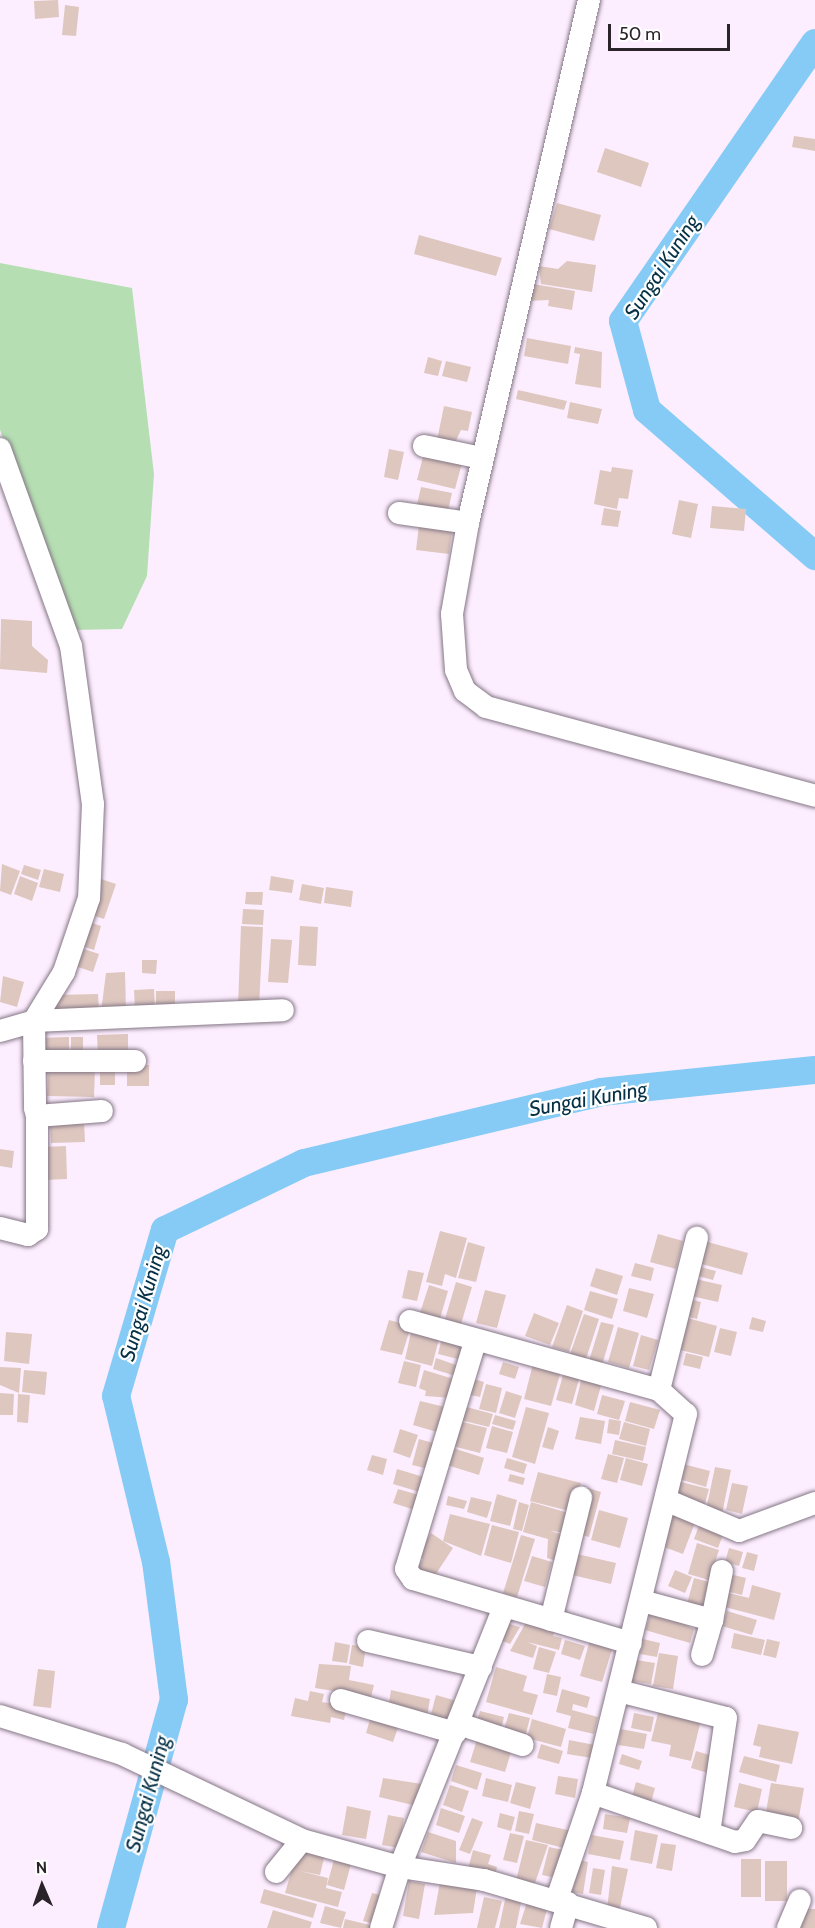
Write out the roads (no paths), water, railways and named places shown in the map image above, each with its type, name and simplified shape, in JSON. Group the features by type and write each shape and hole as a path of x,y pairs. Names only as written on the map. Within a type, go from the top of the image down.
{"street":[{"path":"589,0 468,523 452,614 456,670 465,691 486,707 815,796"},
{"path":"424,446 482,458"},
{"path":"0,449 71,646 93,804 84,915 64,972 34,1021 37,1229 28,1235 0,1228"},
{"path":"399,513 468,523"},
{"path":"0,1031 34,1021 284,1010"},
{"path":"34,1061 135,1061"},
{"path":"37,1116 102,1111"},
{"path":"659,1389 697,1238"},
{"path":"410,1321 475,1342 659,1389 681,1405 687,1423 593,1793 563,1901 561,1928"},
{"path":"475,1342 405,1561 413,1579 631,1642"},
{"path":"551,1620 581,1498"},
{"path":"668,1501 739,1531 815,1503"},
{"path":"702,1654 722,1571"},
{"path":"642,1601 712,1620"},
{"path":"381,1928 399,1867 457,1729 504,1607"},
{"path":"368,1641 481,1667"},
{"path":"619,1691 726,1718 709,1833"},
{"path":"341,1700 523,1745"},
{"path":"0,1716 122,1754 302,1840 399,1867 563,1901 646,1928"},
{"path":"593,1793 735,1842 745,1840 758,1821 791,1828"},
{"path":"276,1872 302,1840"},
{"path":"788,1928 800,1900"}],"waterway":[{"name":"Sungai Kuning","path":"815,43 623,321 647,410 815,556"},
{"name":"Sungai Kuning","path":"111,1928 174,1700 156,1562 116,1396 165,1230 304,1163 601,1092 815,1070"}]}
